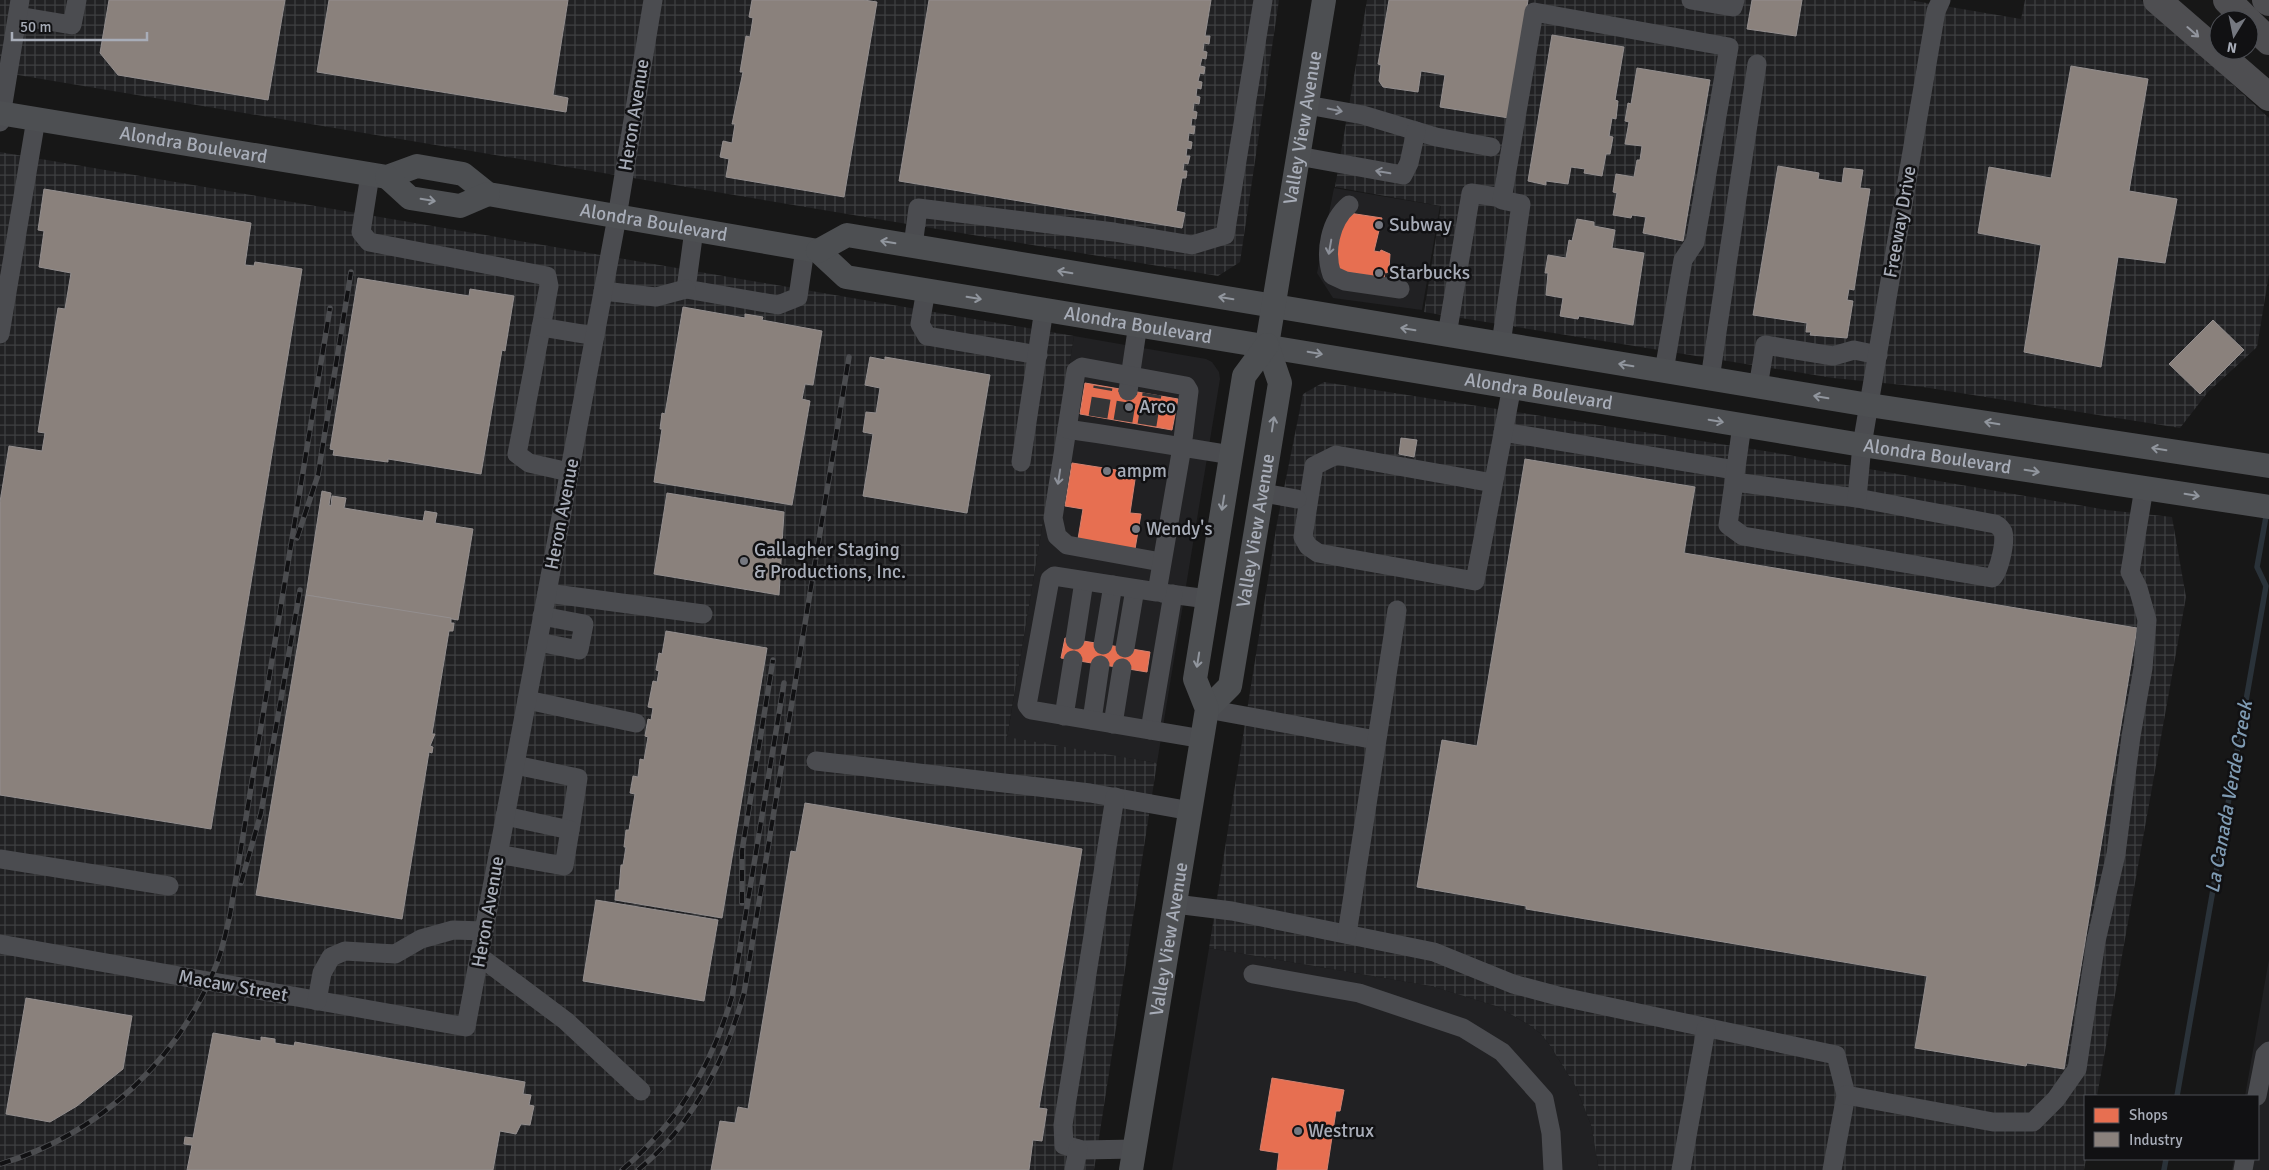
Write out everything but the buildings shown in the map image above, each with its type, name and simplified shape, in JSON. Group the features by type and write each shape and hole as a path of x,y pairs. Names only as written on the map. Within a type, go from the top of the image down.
{"highway":[{"path":"2156,0 2269,97"},
{"path":"2227,0 2237,10"},
{"path":"2259,31 2269,41"}],"main road":[{"name":"Valley View Avenue","path":"1208,709 1194,679 1244,376 1267,345 1324,0"},
{"name":"Alondra Boulevard","path":"0,116 36,119 378,176 417,166 463,174 488,194 812,250 846,277 1267,345 1862,446 2269,507"},
{"path":"378,176 410,198 460,206 488,194"},
{"path":"812,250 847,235 1869,405 2269,466"},
{"name":"Valley View Avenue","path":"1133,1160 1208,709 1230,686 1280,383 1267,345"}],"street":[{"path":"0,116 19,8 72,25 77,0"},
{"name":"Heron Avenue","path":"466,1027 617,216 652,0"},
{"path":"913,246 918,208 1114,232 1192,245 1225,235 1263,0"},
{"path":"1691,0 1734,7 1735,0"},
{"name":"Freeway Drive","path":"1857,498 1862,446 1934,20 1941,0"},
{"path":"1502,198 1534,12 1729,47 1695,242 1683,260 1664,371"},
{"path":"1710,379 1758,64"},
{"path":"1307,105 1363,115 1436,137 1491,146"},
{"path":"0,334 36,119"},
{"path":"1298,156 1403,175 1409,163 1416,131"},
{"path":"378,176 361,232 369,242 547,276 549,286 517,454 528,463 569,472"},
{"path":"1447,335 1471,193 1502,198 1521,204 1501,344"},
{"path":"1349,205 1339,214 1333,228 1327,262 1332,275 1345,281 1400,289"},
{"path":"686,289 694,230"},
{"path":"603,291 656,297 686,289 778,305 798,298 812,250"},
{"path":"926,290 920,324 927,336 1038,355"},
{"path":"1021,462 1044,309"},
{"path":"1129,383 1138,324"},
{"path":"541,327 595,336"},
{"path":"1758,386 1764,345 1833,356 1854,350 1878,355"},
{"path":"1150,730 1165,593 1161,562 1182,447 1189,391 1186,386 1153,387 1105,379 1082,367 1076,371 1053,518 1057,536 1067,545 1161,562"},
{"path":"1493,482 1336,455 1314,466 1303,537 1308,546 1318,553 1474,581 1512,386"},
{"path":"1067,428 1097,425 1145,433 1182,447 1231,455"},
{"path":"1503,432 1734,476 1995,524 2002,530 2004,536 1996,575 1992,578 1743,536 1728,525 1734,476 1742,425"},
{"path":"1846,1095 1993,1122 2033,1122 2056,1099 2077,1069 2096,940 2116,854 2128,754 2143,668 2147,620 2138,588 2130,572 2144,488"},
{"path":"1269,494 1296,499"},
{"path":"1203,739 1031,710 1027,705 1050,579 1054,576 1208,599"},
{"path":"1075,640 1084,581"},
{"path":"1103,645 1113,585"},
{"path":"1125,648 1135,589"},
{"path":"547,592 703,614"},
{"path":"1347,934 1397,610"},
{"path":"538,642 579,650 584,624 542,616"},
{"path":"1064,716 1073,660"},
{"path":"1092,720 1100,665"},
{"path":"1113,724 1122,668"},
{"path":"527,700 636,723"},
{"path":"1208,709 1376,740"},
{"path":"816,760 1114,798 1191,811"},
{"path":"498,854 564,866 578,778 515,765"},
{"path":"1114,798 1063,1125 1064,1145 1133,1160"},
{"path":"505,816 570,830"},
{"path":"0,859 169,886"},
{"path":"1175,904 1232,911 1434,952 1513,984 1558,996 1706,1029 1836,1055 1846,1095 1832,1170"},
{"path":"317,1001 322,973 331,957 345,951 395,954 421,939 453,930 484,931"},
{"name":"Macaw Street","path":"0,946 466,1027"},
{"path":"479,956 566,1021 641,1091"},
{"path":"1253,974 1359,993 1463,1028 1502,1052 1544,1099 1551,1133 1552,1170"},
{"path":"1681,1170 1706,1029"},
{"path":"2257,1095 2265,1055 2269,1050"},
{"path":"1074,1170 1078,1149"}],"shaded area":[{"path":"0,0 1279,0 1240,262 1218,276 0,72"},
{"path":"1367,0 1909,0 2021,19 2025,0 2141,0 2269,118 2269,274 2257,347 2208,392 2180,428 1923,387 1833,378 1424,312 1441,206 1335,187"},
{"path":"0,152 1074,336 1007,737 1157,763 1094,1170 0,1170"},
{"path":"1334,188 1440,206 1422,310 1333,298 1317,273"},
{"path":"1074,336 1206,359 1212,362 1219,372 1220,379 1157,763 1007,738"},
{"path":"1324,382 1765,451 2107,510 2172,517 2186,597 2097,1095 2084,1095 2084,1160 2086,1160 2084,1170 1599,1170 1591,1125 1576,1087 1549,1044 1540,1033 1528,1024 1496,1006 1431,986 1209,948 1277,523 1303,394"},
{"path":"1209,948 1431,986 1496,1006 1528,1024 1540,1033 1549,1044 1576,1087 1591,1125 1599,1170 1172,1170"},
{"path":"2269,959 2269,1170 2232,1170 2234,1160 2259,1160 2259,1095 2245,1095"}],"waterway":[{"name":"La Canada Verde Creek","path":"2177,1095 2266,586 2257,567 2267,511"},
{"name":"La Canada Verde Creek","path":"2164,1170 2166,1160"}],"tunnel":[{"path":"1098,417 1103,387"},
{"path":"1123,421 1128,391"},
{"path":"1147,425 1152,394"}],"railway":[{"path":"297,538 318,475 351,272"},
{"path":"0,1164 36,1151 70,1134 102,1113 132,1089 158,1061 181,1031 201,998 217,963 230,915 330,308"},
{"path":"638,1170 658,1152 691,1112 717,1067 744,993 849,357"},
{"path":"241,883 261,813 300,590"},
{"path":"742,903 742,851 773,660"},
{"path":"622,1170 660,1132 690,1092 714,1048 732,997 784,683"}],"place":[{"name":"Subway","path":"1379,225"},
{"name":"Starbucks","path":"1379,273"},
{"name":"Arco","path":"1129,407"},
{"name":"ampm","path":"1107,471"},
{"name":"Wendy's","path":"1136,529"},
{"name":"Gallagher Staging & Productions, Inc.","path":"744,561"},
{"name":"Westrux","path":"1298,1131"}]}
